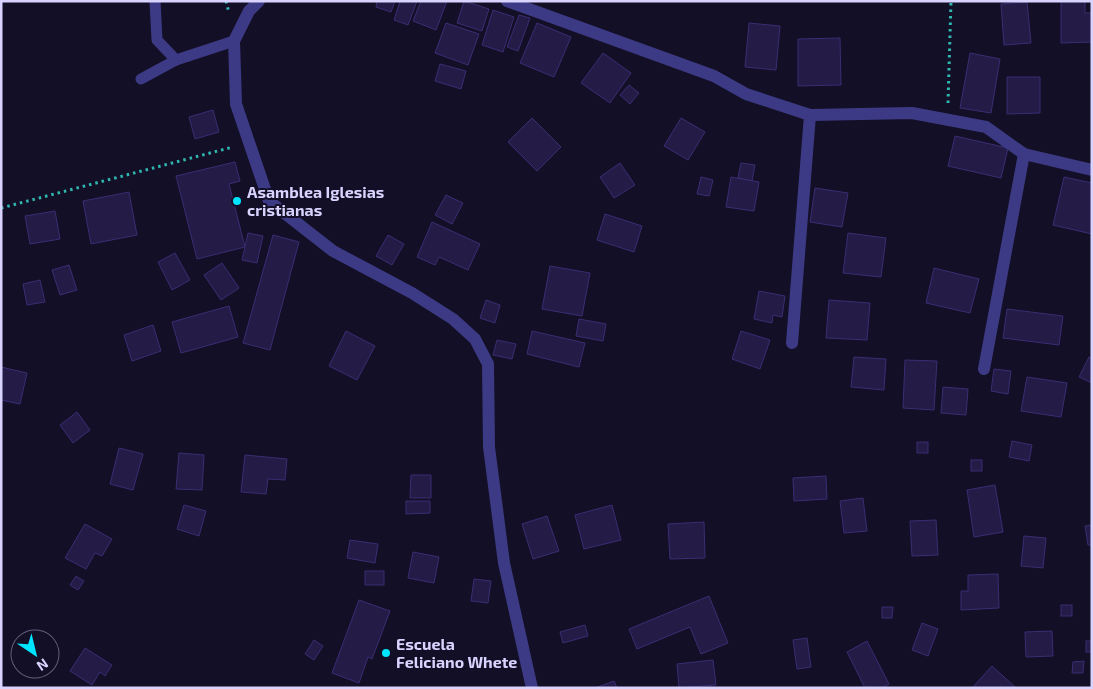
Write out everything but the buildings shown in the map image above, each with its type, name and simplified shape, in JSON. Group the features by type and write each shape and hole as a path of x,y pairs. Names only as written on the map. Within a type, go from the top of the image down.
{"street":[{"path":"259,1 249,11 234,41 236,104 269,201 333,251 412,293 453,319 475,339 488,364 489,447 504,563 532,688"},
{"path":"507,1 714,76 746,94 810,115 912,113 948,122 986,127 1024,154 1092,170"},
{"path":"792,343 810,115"},
{"path":"984,369 1024,154"}],"lane":[{"path":"155,1 157,40 176,60"},
{"path":"141,79 176,60 234,41"}],"path":[{"path":"948,122 951,1"},
{"path":"1,208 249,143"}],"place":[{"name":"Asamblea Iglesias cristianas","path":"237,201"},
{"name":"Escuela Feliciano Whete","path":"386,653"}]}
